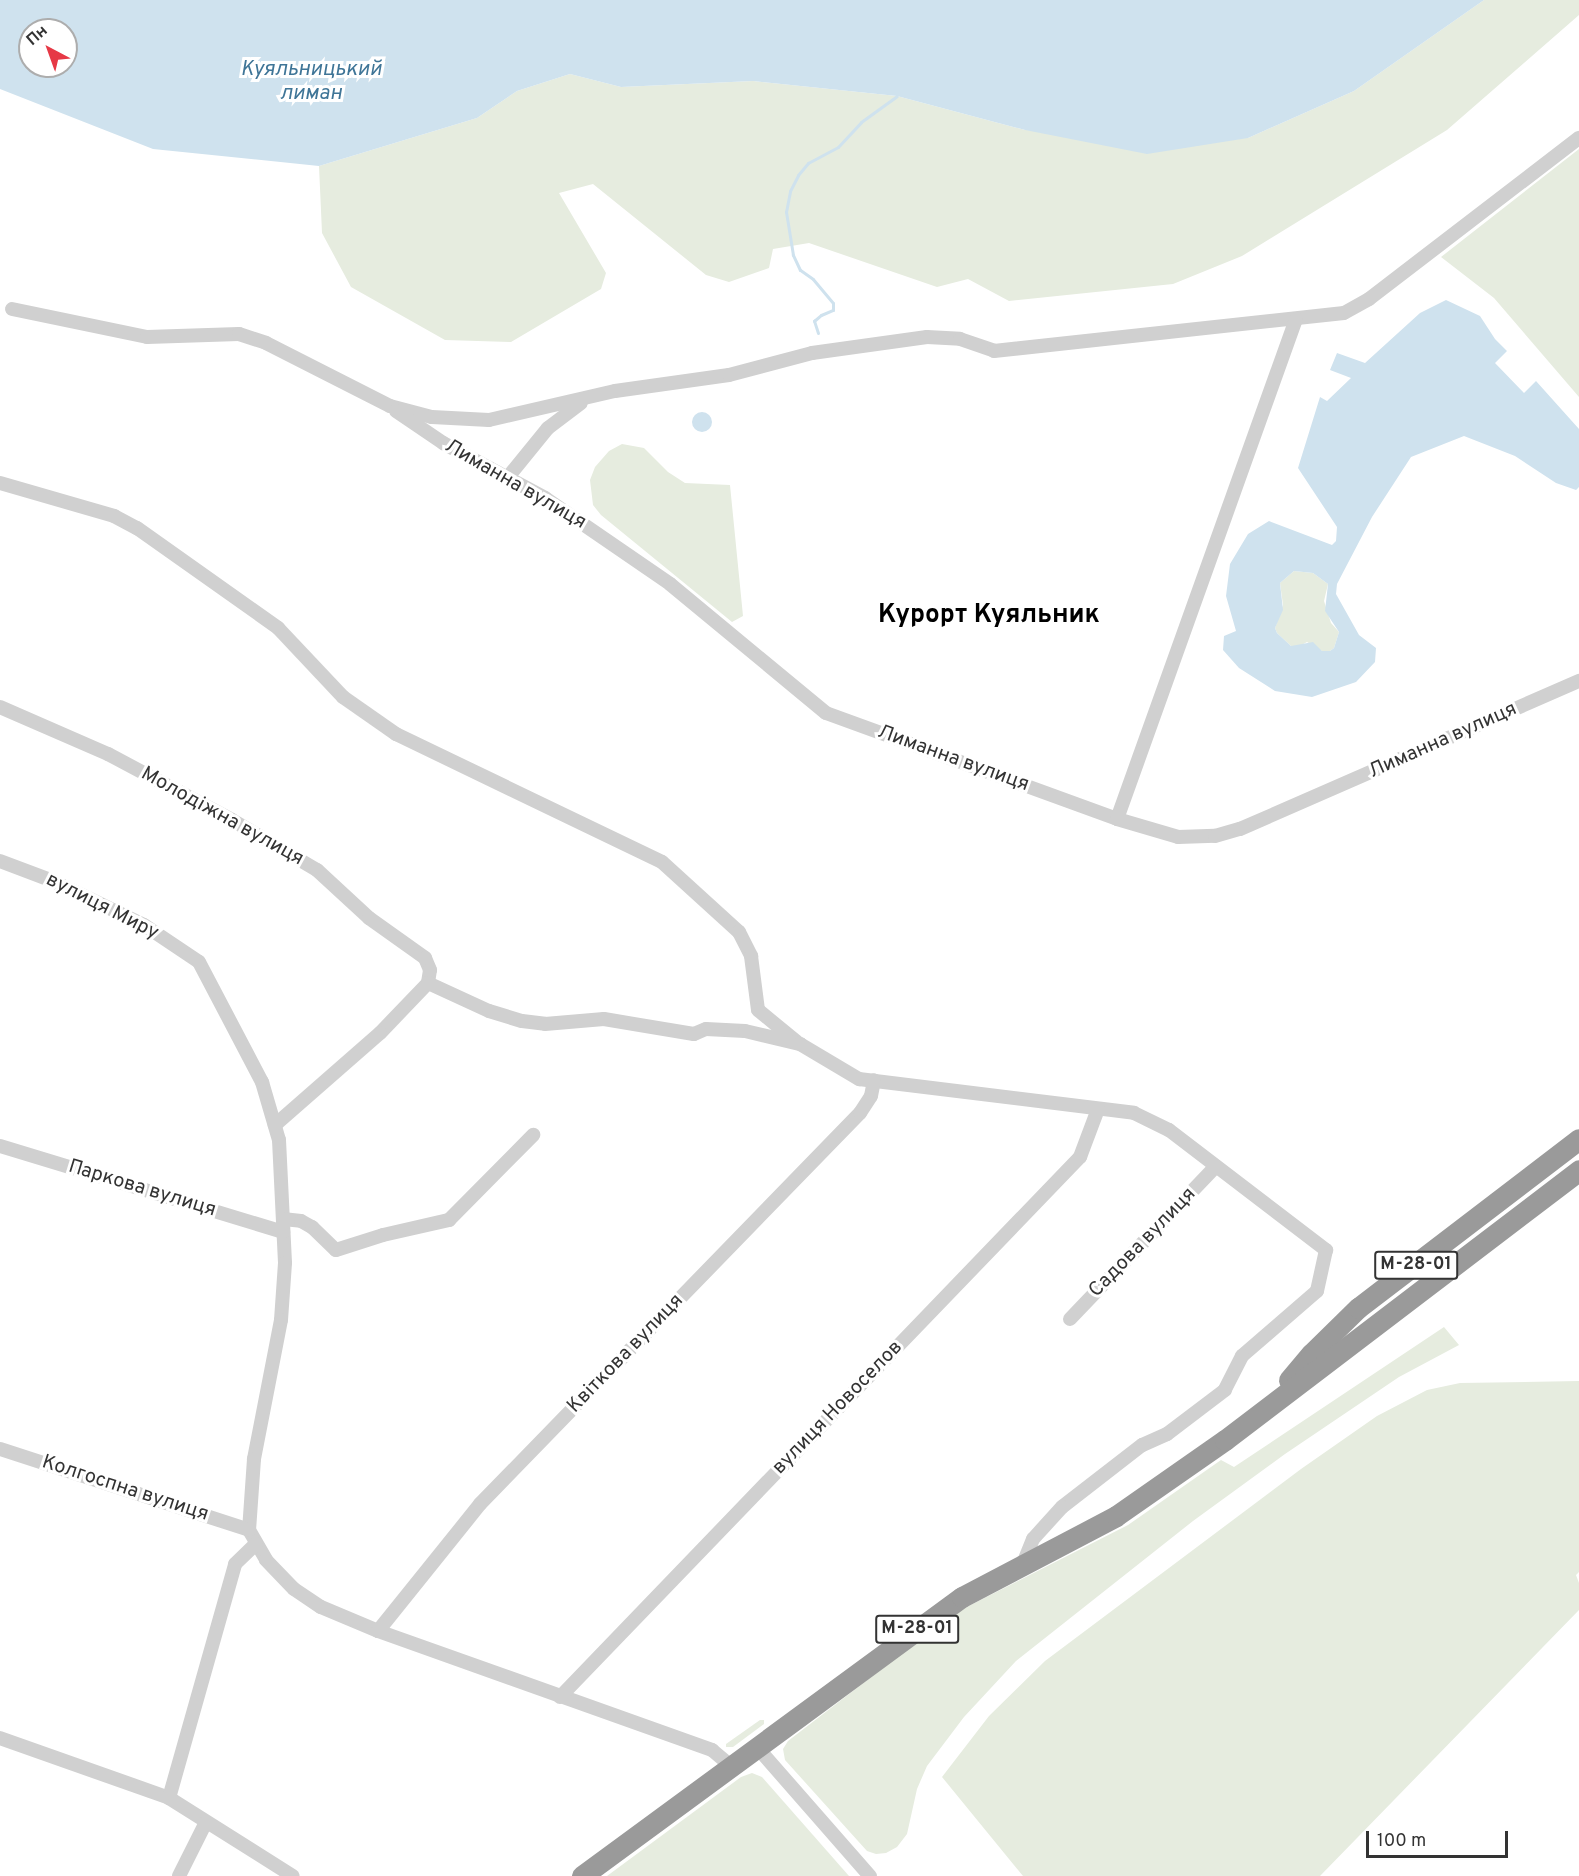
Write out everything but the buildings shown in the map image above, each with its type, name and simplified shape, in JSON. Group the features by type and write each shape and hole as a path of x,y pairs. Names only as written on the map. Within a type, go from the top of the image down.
{"highway":[{"name":"М-28-01","path":"1268,1406 1311,1354 1358,1308 1579,1139"},
{"name":"М-28-01","path":"582,1876 730,1765 962,1597 1116,1516 1225,1440 1579,1170"}],"street":[{"path":"12,309 147,337 238,334 266,343 390,406 452,420 489,420 615,391 729,375 812,353 927,337 960,339 994,351 1344,313 1369,299 1579,138"},
{"path":"1117,819 1296,319"},
{"path":"508,477 548,428 588,399"},
{"name":"Лиманна вулиця","path":"390,406 443,443 545,498 670,585 826,713 1117,819 1190,838 1215,836 1240,828 1579,681"},
{"path":"0,483 114,516 137,528 278,628 343,697 396,734 662,862 739,932 750,957 758,1010 745,1031"},
{"name":"Молодіжна вулиця","path":"0,707 108,754 317,870 369,918 424,958 430,970 428,983"},
{"name":"вулиця Миру","path":"0,861 53,881 144,925 199,962 262,1082 275,1125"},
{"path":"730,1765 712,1750 378,1631 321,1607 294,1589 266,1560 249,1530 254,1459 281,1320 285,1263 279,1140 275,1125 380,1033 428,983 489,1011 522,1021 545,1024 604,1019 679,1033 694,1034 706,1029 745,1031 800,1044 866,1076 1134,1113 1169,1130 1326,1250 1317,1291 1242,1356 1225,1390 1167,1434 1142,1445 1062,1507 1033,1539 1023,1564"},
{"path":"758,1010 800,1044"},
{"name":"Квіткова вулиця","path":"378,1631 480,1504 860,1113 871,1096 866,1076"},
{"name":"вулиця Новоселов","path":"560,1697 1080,1157 1098,1109"},
{"name":"Паркова вулиця","path":"0,1146 283,1226 301,1221 312,1227 336,1250 383,1235 449,1220 533,1135"},
{"name":"Садова вулиця","path":"1070,1319 1216,1166"},
{"name":"Колгоспна вулиця","path":"0,1449 249,1530"},
{"path":"169,1798 235,1564 256,1545"},
{"path":"0,1737 169,1798 293,1876"},
{"path":"756,1746 870,1876"},
{"path":"179,1876 206,1822"}],"shaded area":[{"path":"1484,0 1579,0 1579,15 1447,130 1242,256 1173,284 1009,301 968,279 937,287 809,243 773,249 769,268 729,282 706,275 593,184 559,193 606,273 601,289 511,342 445,340 351,287 322,233 319,166 477,118 517,91 570,74 621,87 753,81 897,96 1025,130 1248,138 1354,91"},
{"path":"1579,149 1579,397 1494,298 1441,257"},
{"path":"622,444 644,448 668,472 685,483 730,485 743,616 732,622 601,515 593,505 590,480 595,467 609,451"},
{"path":"1294,571 1313,573 1328,584 1324,601 1331,623 1339,632 1334,648 1330,651 1322,651 1307,642 1298,647 1291,646 1277,633 1275,628 1283,605 1280,583"},
{"path":"1444,1327 1459,1345 1399,1377 1285,1454 1193,1521 1016,1661 964,1717 927,1766 917,1789 907,1834 897,1847 886,1853 876,1854 867,1851 785,1760 783,1749 788,1741 953,1614 1128,1525 1221,1460 1234,1467"},
{"path":"1579,1381 1579,1572 1576,1575 1579,1583 1579,1610 1320,1876 1023,1876 942,1777 989,1716 1045,1661 1301,1469 1377,1416 1427,1390 1460,1383"},
{"path":"760,1720 764,1720 764,1724 733,1747 726,1747 726,1744"},
{"path":"752,1773 762,1777 849,1876 607,1876 741,1777"}],"water":[{"name":"Куяльницький лиман","path":"0,0 1484,0 1354,91 1248,138 1147,154 1025,130 897,96 753,81 621,87 570,74 517,91 477,118 319,166 153,149 0,89"},
{"path":"1446,300 1480,316 1495,339 1507,351 1495,363 1524,393 1536,381 1579,429 1579,487 1576,490 1556,483 1515,456 1464,436 1411,457 1372,517 1337,584 1336,594 1359,635 1376,648 1375,662 1356,682 1312,697 1275,691 1239,668 1223,650 1224,636 1236,631 1226,596 1230,564 1248,534 1269,521 1332,545 1336,541 1337,527 1298,468 1320,397 1327,401 1351,378 1330,370 1337,353 1365,363 1420,313","holes":["1294,571 1313,573 1328,584 1325,611 1339,632 1334,648 1330,651 1322,651 1313,642 1291,646 1277,633 1275,628 1283,610 1280,583"]},
{"path":"698,412 706,412 712,418 712,426 706,432 698,432 692,426 692,418"}],"waterway":[{"path":"818,333 814,321 833,310 833,303 813,279 800,270 793,255 786,212 790,191 798,175 808,163 838,147 861,122 897,96"}],"district":[{"name":"Курорт Куяльник","path":"989,616"}]}
